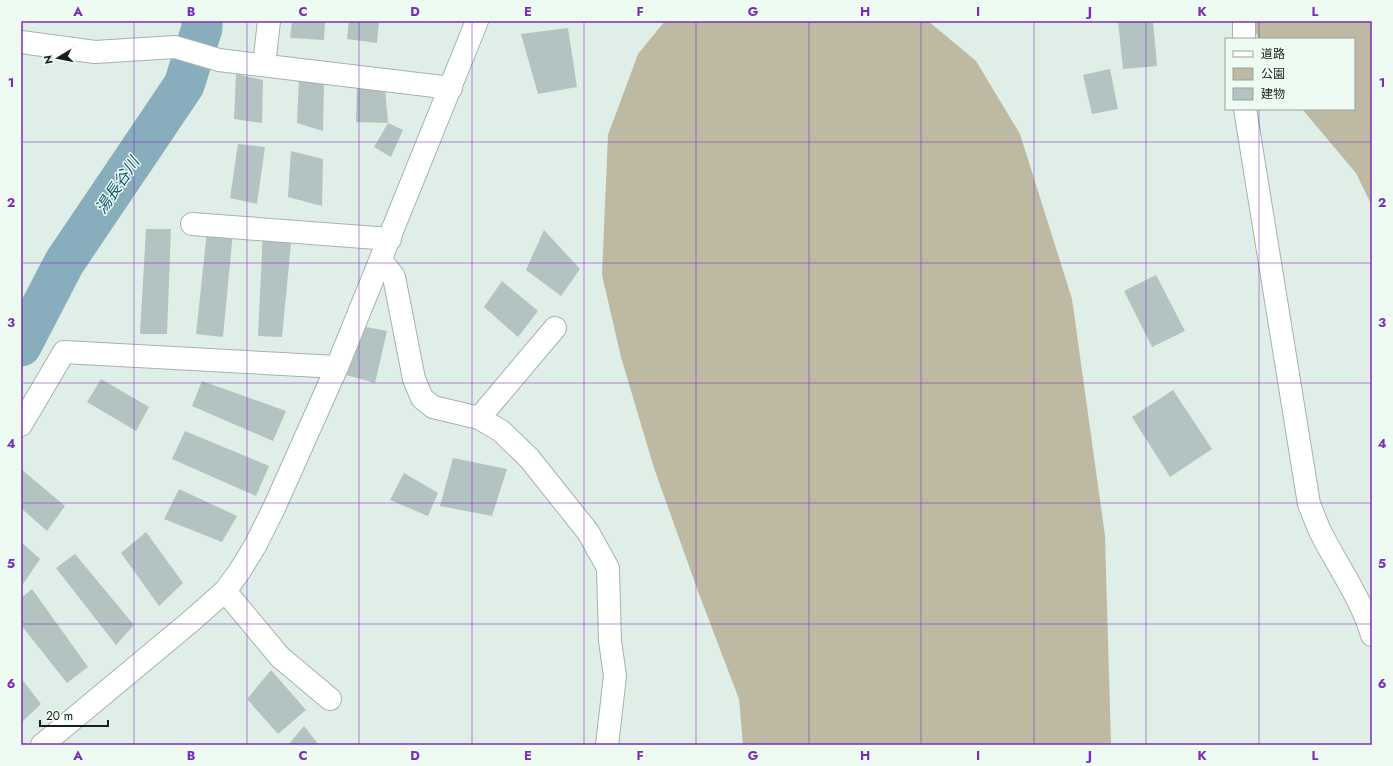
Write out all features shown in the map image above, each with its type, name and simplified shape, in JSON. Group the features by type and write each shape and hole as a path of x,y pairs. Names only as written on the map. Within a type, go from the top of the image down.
{"street":[{"path":"264,65 269,21"},
{"path":"42,745 225,591 255,546 274,508 337,366 390,239 477,21"},
{"path":"1244,21 1244,38"},
{"path":"21,42 95,52 174,47 219,60 451,88"},
{"path":"1245,110 1309,504 1320,532 1352,585 1369,623 1372,635"},
{"path":"192,224 390,239"},
{"path":"381,260 394,277 414,379 422,398 433,407 479,418 501,431 529,458 588,532 608,568 610,641 615,676 607,745"},
{"path":"479,418 555,328"},
{"path":"21,425 64,352 337,366"},
{"path":"225,591 280,657 330,699"}],"green space":[{"path":"665,21 928,21 976,61 1020,134 1072,299 1105,536 1111,745 743,745 739,699 699,594 654,468 621,357 602,275 608,135 638,54"},
{"path":"1250,21 1372,21 1372,206 1356,173 1303,110 1355,110 1355,38 1258,38"}],"building":[{"path":"292,21 325,21 324,40 290,38"},
{"path":"349,21 379,21 377,43 347,39"},
{"path":"1118,21 1153,21 1157,66 1123,69"},
{"path":"568,28 577,87 538,94 521,34"},
{"path":"1110,69 1118,109 1092,114 1083,75"},
{"path":"236,74 263,80 262,123 234,119"},
{"path":"299,77 324,82 323,131 297,123"},
{"path":"357,83 385,87 388,123 356,122"},
{"path":"388,123 403,130 391,157 374,147"},
{"path":"238,144 265,147 257,204 230,198"},
{"path":"291,151 323,159 322,206 288,197"},
{"path":"146,229 171,229 167,334 140,334"},
{"path":"544,230 580,269 561,296 526,270"},
{"path":"207,231 233,232 223,337 196,334"},
{"path":"263,231 292,233 282,337 258,336"},
{"path":"1156,275 1185,331 1152,347 1124,291"},
{"path":"502,281 538,311 518,337 484,307"},
{"path":"361,326 387,331 375,383 346,375"},
{"path":"101,379 149,407 136,431 87,402"},
{"path":"202,381 286,411 273,441 192,406"},
{"path":"1173,390 1212,449 1170,477 1132,417"},
{"path":"185,431 269,466 256,496 172,459"},
{"path":"453,458 507,469 492,516 440,506"},
{"path":"21,469 65,506 47,531 21,508"},
{"path":"404,473 438,493 428,516 390,500"},
{"path":"179,489 237,516 222,542 164,519"},
{"path":"146,532 183,583 159,606 121,553"},
{"path":"21,542 40,559 23,584 21,582"},
{"path":"75,554 134,625 116,645 56,568"},
{"path":"32,589 88,667 67,683 21,625 21,598"},
{"path":"271,670 306,710 278,734 247,699"},
{"path":"21,678 41,704 22,722 21,721"},
{"path":"304,726 319,745 288,745"}],"waterway":[{"name":"湯長谷川","path":"21,346 64,263 184,85 202,28 202,21"}]}
